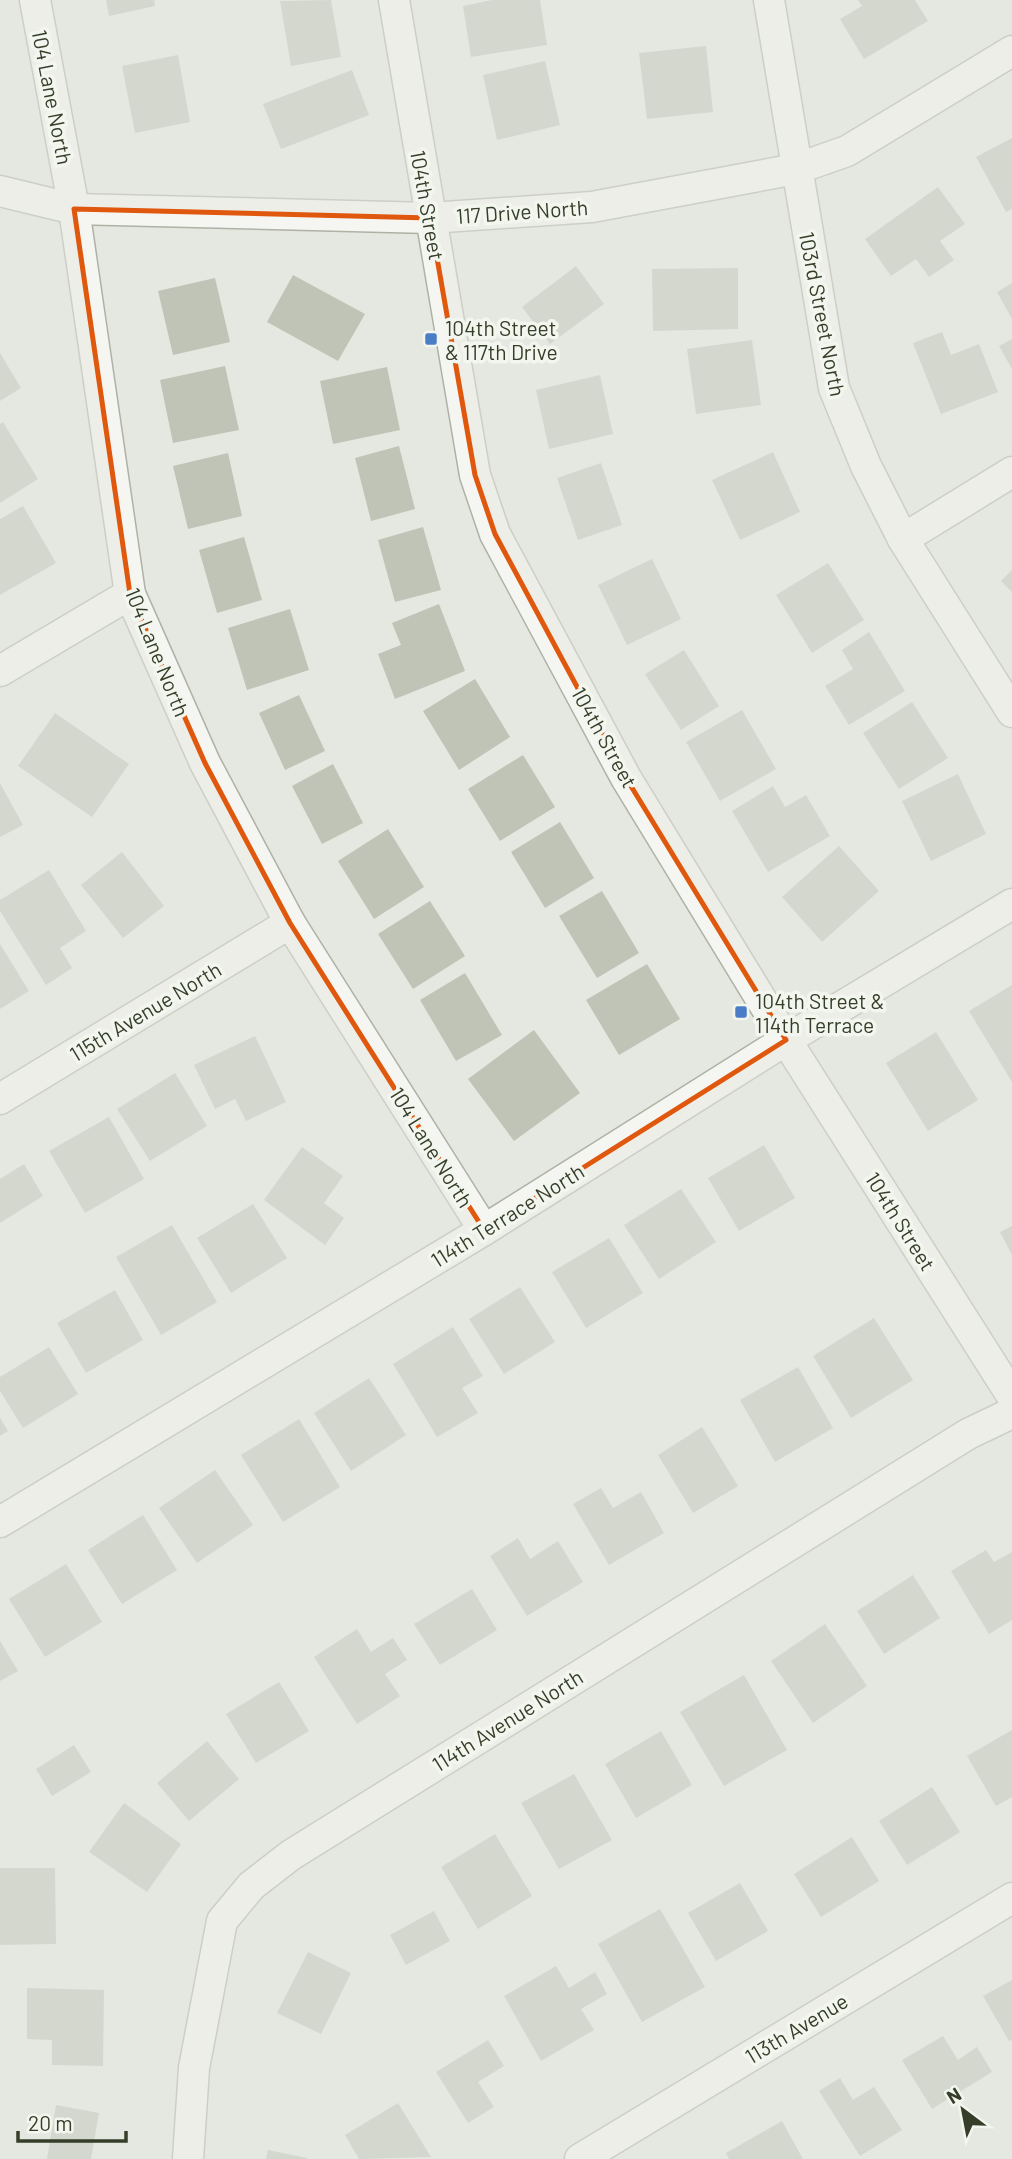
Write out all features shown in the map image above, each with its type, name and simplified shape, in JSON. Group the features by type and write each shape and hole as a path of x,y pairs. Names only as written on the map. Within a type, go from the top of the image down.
{"street":[{"name":"104 Lane North","path":"35,0 74,209 130,594 205,763 290,923 484,1230"},
{"name":"104th Street","path":"394,0 475,475 495,534 626,778 786,1040 1012,1396"},
{"name":"103rd Street North","path":"769,0 834,388 866,466 903,539 1012,712"},
{"name":"117 Drive North","path":"0,191 74,209 430,218 592,207 796,169 847,151 1012,51"},
{"path":"903,539 1012,472"},
{"path":"0,671 130,594"},
{"name":"114th Terrace North","path":"0,1521 484,1230 786,1040 1012,904"},
{"name":"115th Avenue North","path":"0,1098 290,923"},
{"name":"114th Avenue North","path":"188,2159 194,2068 222,1921 251,1886 291,1855 968,1434 1012,1413"},
{"name":"113th Avenue","path":"580,2159 1012,1898"}],"highlighted area":[{"path":"74,209 430,218 475,475 495,534 626,778 786,1040 484,1230 290,923 205,763 130,594"}],"building":[{"path":"106,0 154,0 155,6 109,16"},
{"path":"331,0 341,57 291,66 280,1"},
{"path":"492,0 540,0 547,45 471,57 463,6"},
{"path":"858,0 915,0 928,21 864,59 840,19 862,6"},
{"path":"706,46 713,112 647,119 639,53"},
{"path":"178,55 190,122 135,133 122,66"},
{"path":"545,61 560,125 497,140 483,75"},
{"path":"352,70 369,115 281,149 263,104"},
{"path":"1012,138 1012,209 1006,212 976,157"},
{"path":"938,187 965,224 940,241 954,260 929,277 916,259 891,276 865,239"},
{"path":"576,266 604,304 550,344 522,307"},
{"path":"738,268 738,329 653,331 652,269"},
{"path":"293,275 365,314 338,361 267,322"},
{"path":"215,278 230,342 173,355 158,291"},
{"path":"1012,283 1012,319 997,292"},
{"path":"942,332 951,355 979,344 998,392 941,414 913,343"},
{"path":"1012,339 1012,369 999,346"},
{"path":"752,340 761,405 696,414 687,349"},
{"path":"0,353 21,388 0,401"},
{"path":"225,366 239,430 173,443 160,380"},
{"path":"387,367 400,430 333,444 320,381"},
{"path":"600,375 613,434 549,449 536,390"},
{"path":"3,422 38,479 0,503 0,424"},
{"path":"399,446 415,509 371,521 355,458"},
{"path":"773,452 800,512 740,540 712,480"},
{"path":"228,453 242,516 188,529 173,466"},
{"path":"601,463 622,525 578,540 557,478"},
{"path":"23,506 56,563 0,595 0,519"},
{"path":"423,527 441,590 395,602 378,540"},
{"path":"244,537 262,600 217,613 199,550"},
{"path":"652,559 681,619 627,645 598,585"},
{"path":"828,563 864,620 812,653 776,595"},
{"path":"1012,570 1012,592 1001,581"},
{"path":"439,604 465,671 395,699 378,654 401,645 392,623"},
{"path":"290,609 309,670 247,690 228,628"},
{"path":"869,632 905,691 849,725 825,686 853,669 842,650"},
{"path":"684,650 719,706 681,730 645,674"},
{"path":"475,679 510,737 459,770 423,711"},
{"path":"299,695 325,751 285,770 259,713"},
{"path":"912,702 948,758 899,789 863,733"},
{"path":"742,710 776,769 720,801 686,742"},
{"path":"55,713 129,764 92,817 18,766"},
{"path":"523,755 555,807 500,841 468,789"},
{"path":"333,764 363,823 322,844 292,786"},
{"path":"958,774 986,834 931,861 902,801"},
{"path":"0,783 23,825 0,837"},
{"path":"773,786 785,807 806,795 830,836 768,872 732,811"},
{"path":"560,822 594,878 545,908 511,852"},
{"path":"388,829 424,887 374,919 338,861"},
{"path":"839,846 879,891 822,942 782,897"},
{"path":"122,852 164,906 123,938 81,885"},
{"path":"49,870 86,931 60,948 72,968 46,985 0,911 0,900"},
{"path":"602,891 639,953 597,978 559,916"},
{"path":"430,901 465,956 413,989 378,934"},
{"path":"0,944 29,991 0,1009"},
{"path":"647,964 680,1019 619,1055 586,1000"},
{"path":"465,973 502,1035 456,1061 420,1000"},
{"path":"1012,985 1012,1082 969,1011"},
{"path":"534,1030 580,1093 514,1141 468,1079"},
{"path":"936,1032 978,1100 928,1131 886,1063"},
{"path":"255,1036 286,1102 246,1121 235,1099 215,1109 194,1065"},
{"path":"175,1073 207,1126 150,1161 117,1109"},
{"path":"109,1117 144,1179 85,1213 49,1151"},
{"path":"764,1145 795,1198 739,1231 708,1178"},
{"path":"302,1147 343,1176 324,1203 344,1218 325,1245 264,1200"},
{"path":"24,1164 43,1196 0,1223 0,1179"},
{"path":"681,1189 716,1242 659,1279 624,1225"},
{"path":"253,1204 287,1258 231,1293 197,1238"},
{"path":"172,1225 217,1302 161,1335 116,1257"},
{"path":"1012,1226 1012,1255 1000,1232"},
{"path":"609,1238 643,1293 586,1328 552,1272"},
{"path":"520,1287 555,1342 504,1374 469,1319"},
{"path":"115,1290 143,1340 86,1373 57,1323"},
{"path":"874,1318 913,1380 851,1418 813,1356"},
{"path":"453,1327 483,1376 462,1388 478,1413 437,1437 393,1364"},
{"path":"49,1347 78,1394 23,1428 0,1391 0,1377"},
{"path":"798,1367 833,1428 775,1462 740,1400"},
{"path":"369,1378 406,1435 351,1471 314,1413"},
{"path":"0,1418 8,1431 0,1436"},
{"path":"299,1419 340,1487 283,1522 241,1455"},
{"path":"702,1427 738,1486 693,1513 658,1455"},
{"path":"215,1470 253,1525 197,1563 159,1508"},
{"path":"601,1488 613,1508 641,1492 664,1533 609,1565 573,1504"},
{"path":"143,1515 177,1570 122,1604 88,1550"},
{"path":"518,1538 530,1559 558,1541 583,1582 527,1616 490,1556"},
{"path":"986,1550 994,1562 1012,1552 1012,1620 989,1634 951,1571"},
{"path":"66,1564 102,1622 45,1657 9,1599"},
{"path":"913,1575 940,1618 884,1654 857,1611"},
{"path":"472,1589 497,1630 440,1665 414,1624"},
{"path":"825,1624 867,1686 813,1723 771,1661"},
{"path":"357,1629 371,1652 393,1638 407,1660 385,1674 400,1696 357,1724 314,1657"},
{"path":"0,1641 18,1671 0,1681"},
{"path":"744,1675 787,1750 724,1786 680,1712"},
{"path":"279,1682 309,1731 256,1763 226,1714"},
{"path":"1012,1730 1012,1797 996,1806 967,1756"},
{"path":"661,1731 692,1785 636,1818 605,1764"},
{"path":"207,1741 239,1779 189,1821 157,1783"},
{"path":"74,1745 91,1772 52,1796 36,1769"},
{"path":"574,1774 612,1840 559,1869 521,1803"},
{"path":"932,1787 960,1832 907,1865 879,1821"},
{"path":"124,1803 181,1844 147,1892 89,1852"},
{"path":"495,1834 532,1896 478,1929 441,1867"},
{"path":"852,1837 879,1881 821,1917 794,1874"},
{"path":"0,1868 55,1868 56,1944 0,1945"},
{"path":"740,1883 768,1931 716,1961 688,1913"},
{"path":"660,1909 705,1987 642,2022 598,1944"},
{"path":"434,1911 450,1941 406,1965 390,1935"},
{"path":"308,1952 351,1973 321,2034 277,2013"},
{"path":"556,1966 569,1988 595,1972 607,1994 581,2009 594,2030 541,2061 504,1996"},
{"path":"1012,1980 1012,2040 1009,2041 983,1996"},
{"path":"27,1988 104,1990 103,2066 52,2065 52,2040 27,2039"},
{"path":"943,2036 958,2060 977,2047 992,2072 932,2109 902,2060"},
{"path":"488,2040 504,2066 478,2082 494,2107 468,2123 436,2072"},
{"path":"840,2078 853,2100 874,2087 902,2130 860,2156 819,2091"},
{"path":"398,2103 431,2157 359,2159 345,2135"},
{"path":"56,2105 99,2113 91,2159 47,2159"},
{"path":"782,2121 803,2159 729,2159 726,2153"},
{"path":"268,2150 307,2158 266,2159"}],"place":[{"name":"104th Street & 117th Drive","path":"431,339"},
{"name":"104th Street & 114th Terrace","path":"741,1012"}]}
